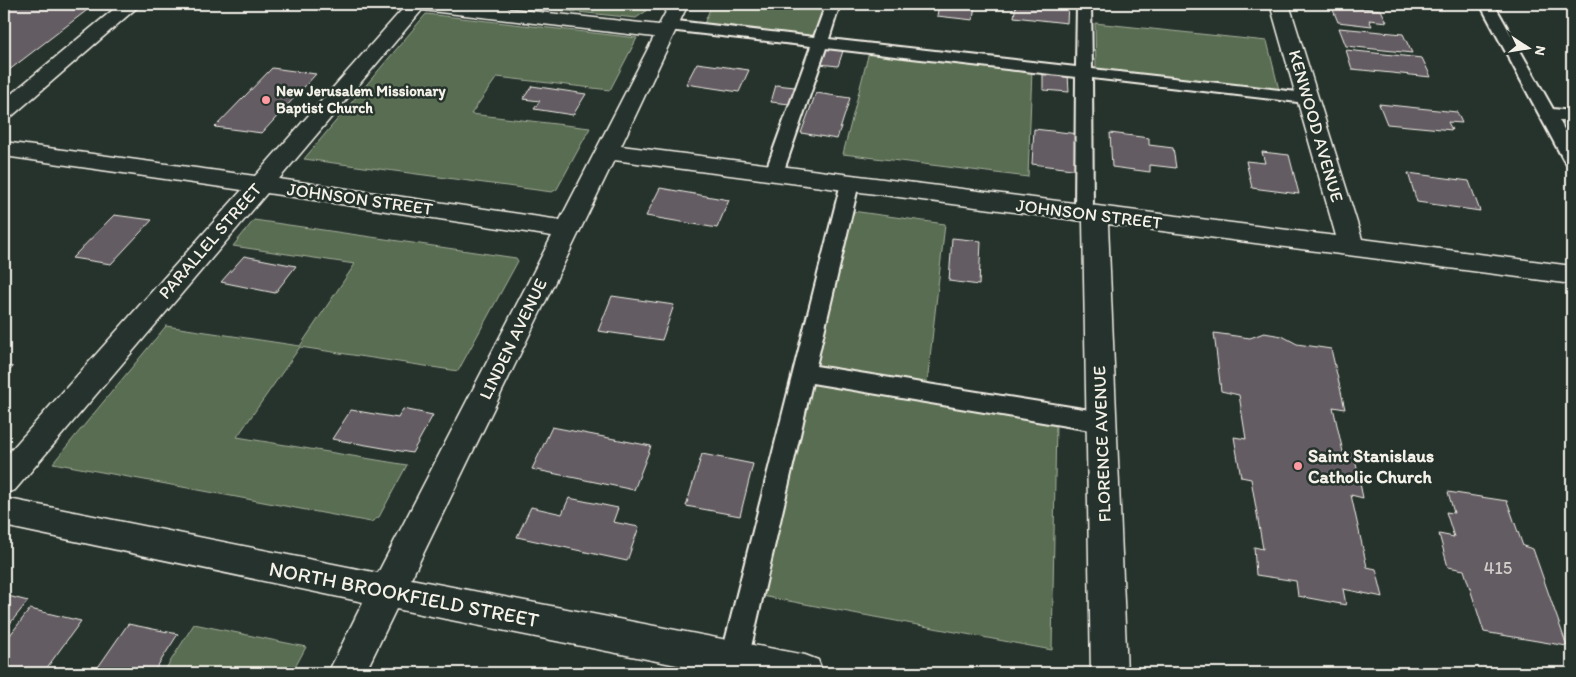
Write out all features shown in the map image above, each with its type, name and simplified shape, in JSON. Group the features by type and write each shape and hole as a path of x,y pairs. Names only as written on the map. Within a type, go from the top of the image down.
{"street":[{"path":"4,111 131,4"},
{"path":"417,4 671,20"},
{"name":"PARALLEL STREET","path":"4,480 417,4"},
{"name":"KENWOOD AVENUE","path":"1280,4 1306,98 1352,247"},
{"name":"LINDEN AVENUE","path":"346,673 654,58 671,20"},
{"name":"JOHNSON STREET","path":"4,149 259,184 567,230"},
{"name":"JOHNSON STREET","path":"607,152 1572,276"},
{"name":"FLORENCE AVENUE","path":"1089,214 1102,422 1109,673"},
{"name":"NORTH BROOKFIELD STREET","path":"4,512 388,591 733,666 805,673"}],"lane":[{"path":"774,173 834,4"},
{"path":"1084,4 1084,72 1089,214"},
{"path":"1487,4 1572,159"},
{"path":"671,20 819,42 1306,98"},
{"path":"1546,113 1572,116"},
{"path":"733,666 850,183"},
{"path":"805,373 1102,422"}],"green space":[{"path":"499,4 649,4 645,12 636,18"},
{"path":"712,4 827,4 814,36 704,24"},
{"path":"426,14 637,38 610,90 497,77 471,114 590,128 557,189 552,192 304,159"},
{"path":"1095,23 1267,41 1279,90 1096,70"},
{"path":"869,52 1032,69 1028,177 843,154"},
{"path":"852,211 945,224 927,384 815,367"},
{"path":"254,220 516,258 518,261 458,371 300,347 237,437 407,465 379,517 371,522 53,463 166,326 300,346 355,264 233,246"},
{"path":"811,382 1056,422 1052,650 762,596"},
{"path":"194,624 306,647 292,673 163,673"}],"building":[{"path":"4,4 95,4 4,74"},
{"path":"939,4 975,4 973,20 937,16"},
{"path":"1016,4 1068,4 1067,23 1014,17"},
{"path":"1331,5 1381,10 1387,22 1369,20 1372,26 1338,22"},
{"path":"1339,28 1403,34 1412,53 1346,46"},
{"path":"823,48 843,51 838,66 819,64"},
{"path":"1346,50 1422,58 1431,77 1352,69"},
{"path":"697,63 749,70 739,92 686,84"},
{"name":"New Jerusalem Missionary Baptist Church","path":"272,68 316,74 262,133 215,127"},
{"path":"1043,72 1068,74 1069,92 1043,90"},
{"path":"776,85 795,87 790,104 771,102"},
{"path":"532,86 586,94 573,115 534,109 540,101 523,99"},
{"path":"816,93 850,98 837,139 801,133"},
{"path":"1379,104 1457,112 1462,123 1448,122 1452,130 1387,124"},
{"path":"1034,129 1079,134 1080,170 1032,164"},
{"path":"1110,133 1149,138 1149,145 1173,148 1176,168 1150,165 1150,172 1112,167"},
{"path":"1262,152 1289,155 1299,194 1252,188 1246,161 1265,163"},
{"path":"1408,173 1469,181 1480,211 1417,202"},
{"path":"660,188 729,200 717,228 646,216"},
{"path":"114,215 152,220 111,264 72,258"},
{"path":"952,238 981,241 979,285 949,281"},
{"path":"244,256 296,266 275,293 221,282"},
{"path":"612,296 674,305 662,340 598,331"},
{"name":"Saint Stanislaus Catholic Church","path":"1214,333 1250,338 1264,333 1282,336 1297,344 1331,349 1345,409 1333,407 1343,452 1354,454 1363,498 1351,495 1367,567 1376,569 1383,597 1343,589 1346,605 1298,596 1296,581 1256,575 1254,547 1263,549 1251,479 1241,477 1234,437 1246,439 1239,395 1221,391"},
{"path":"4,365 13,367 4,377"},
{"path":"403,409 433,415 412,453 332,439 351,410 398,418"},
{"path":"552,427 651,446 634,490 532,469"},
{"path":"702,454 753,464 740,516 686,506"},
{"path":"1448,492 1507,501 1523,546 1533,549 1567,646 1484,632 1464,570 1448,567 1439,534 1454,537 1446,512 1454,513"},
{"path":"569,498 618,508 613,522 639,527 627,561 517,537 531,507 562,514"},
{"path":"4,595 28,601 4,631"},
{"path":"30,609 81,621 43,673 4,673 4,643"},
{"path":"128,624 178,634 153,673 94,673"}],"place":[{"name":"New Jerusalem Missionary Baptist Church","path":"266,100"},
{"name":"Saint Stanislaus Catholic Church","path":"1298,466"}]}
